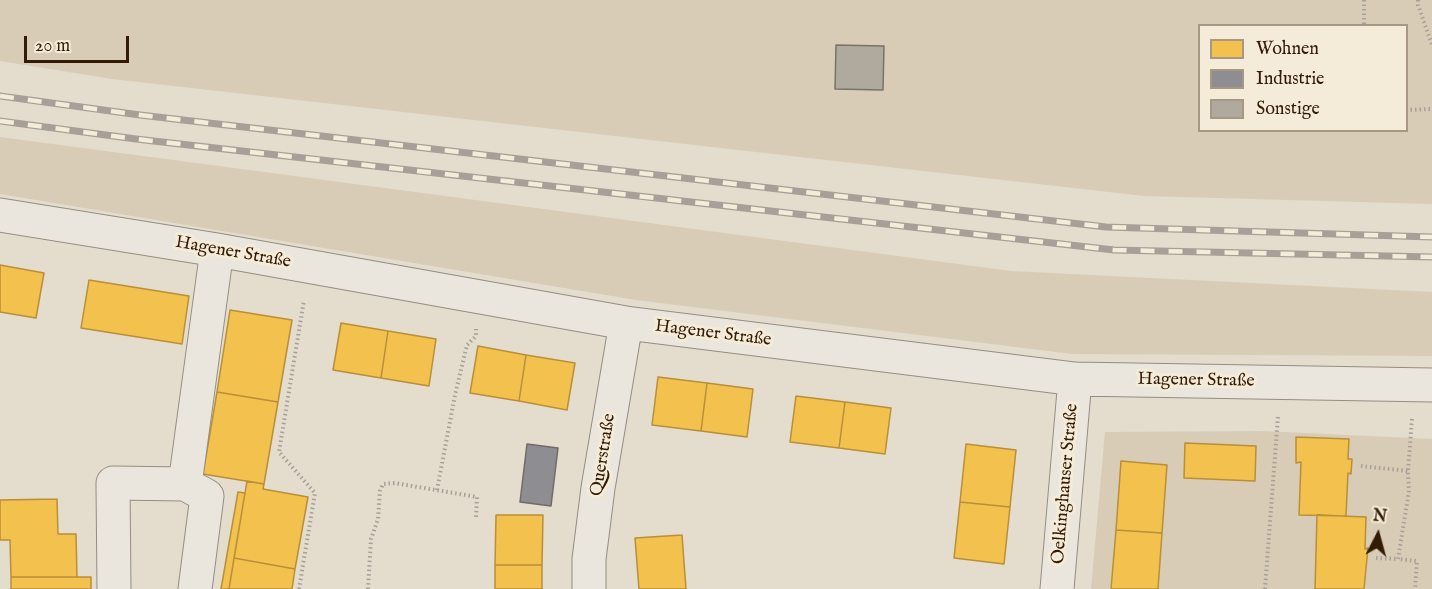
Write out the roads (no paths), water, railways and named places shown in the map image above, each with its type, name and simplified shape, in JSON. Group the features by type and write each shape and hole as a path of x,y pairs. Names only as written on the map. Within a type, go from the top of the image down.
{"street":[{"name":"Hagener Straße","path":"0,215 310,266 626,323 1075,379 1423,385"},
{"path":"185,484 217,250"},
{"name":"Querstraße","path":"589,589 589,559 598,488 626,323"},
{"name":"Oelkinghauser Straße","path":"1058,589 1075,379"},
{"path":"114,589 113,483 185,484 207,496 195,589"}],"railway":[{"path":"0,96 140,115 1106,227 1432,237"},
{"path":"0,121 136,139 1114,250 1432,257"}]}
